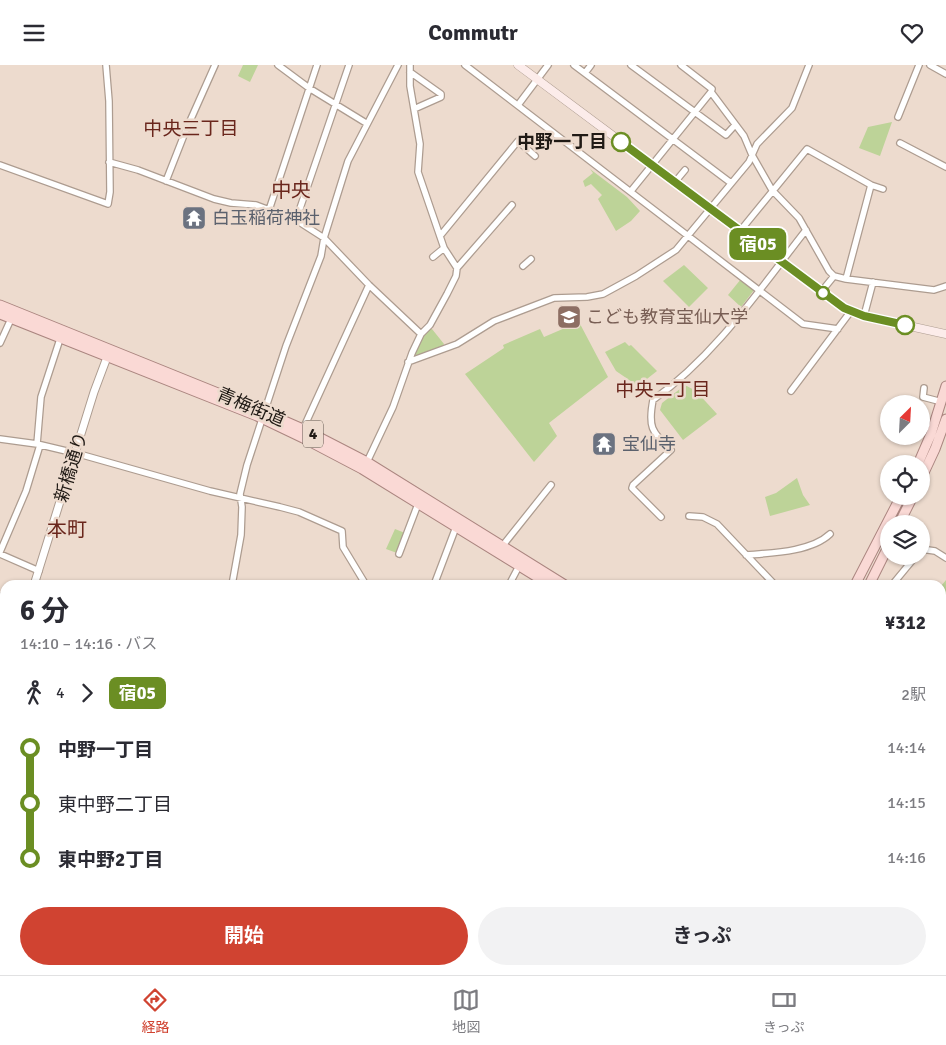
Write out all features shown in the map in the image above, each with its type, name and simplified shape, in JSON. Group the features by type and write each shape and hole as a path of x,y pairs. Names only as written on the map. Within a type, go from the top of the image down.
{"main road":[{"path":"518,65 821,292 851,311 864,316 946,334"},
{"name":"青梅街道","path":"0,305 109,353 303,429 367,462 500,549 519,566 542,580"},
{"name":"青梅街道","path":"0,315 60,339 109,353"},
{"path":"922,455 931,434 946,386"},
{"name":"青梅街道","path":"264,415 362,469 456,527 556,580"},
{"path":"930,460 946,419"},
{"path":"859,580 896,505"},
{"path":"872,580 880,563"}],"street":[{"path":"0,165 108,205 110,192 109,101 106,65"},
{"path":"166,181 186,129 215,65"},
{"path":"269,210 317,65"},
{"path":"296,220 349,65"},
{"path":"233,580 241,535 242,507 240,494 247,465 286,346 321,256 324,238 348,161 366,123 398,65"},
{"path":"410,65 414,109 420,144 418,172 444,248 457,268"},
{"path":"465,65 804,324 838,329"},
{"path":"518,105 548,65"},
{"path":"574,65 731,183"},
{"path":"585,73 591,65"},
{"path":"631,65 726,135 735,125"},
{"path":"681,65 712,89 711,92 744,136 752,155 772,190 799,218 829,271 834,276 934,290 946,286"},
{"path":"408,362 457,344 494,321 556,297 587,297 603,293 664,259 676,249 749,162 757,144 792,108 809,65"},
{"path":"898,117 919,65"},
{"path":"930,65 946,74"},
{"path":"280,66 309,88 366,123"},
{"path":"410,72 441,94 441,97 414,109"},
{"path":"631,191 711,92"},
{"path":"440,236 518,141 535,156"},
{"path":"900,143 946,167"},
{"path":"740,231 807,149 870,185 882,189"},
{"path":"109,162 138,170 214,199 231,203 256,205 296,220 324,238 421,334"},
{"path":"675,182 685,170"},
{"path":"846,279 870,185"},
{"path":"367,462 393,407 408,362 421,334 430,325 447,295 456,276 457,268 512,205"},
{"path":"661,517 632,488 670,450 654,433 649,418 653,399 687,374 739,317 806,231"},
{"path":"433,257 444,248"},
{"path":"523,266 531,259"},
{"path":"821,292 834,276"},
{"path":"864,316 873,282"},
{"path":"303,429 370,285"},
{"path":"791,391 851,311"},
{"path":"0,343 11,319"},
{"path":"39,571 0,553 26,491 38,445 41,397 60,339"},
{"name":"新橋通り","path":"36,580 109,353"},
{"path":"924,388 923,397 942,402"},
{"path":"0,439 76,453 241,499 293,511 342,531 342,547 363,580"},
{"path":"500,549 551,485"},
{"path":"399,554 418,504"},
{"path":"689,516 703,517 717,524 771,580"},
{"path":"436,580 456,527"},
{"path":"746,555 806,547 830,534"},
{"path":"930,550 946,558"},
{"path":"896,580 909,565"},
{"path":"512,580 519,566"}],"green space":[{"path":"243,65 258,65 250,82 238,76"},
{"path":"892,122 880,156 859,148 868,127"},
{"path":"590,169 627,197 640,211 631,221 616,231 598,199 602,195 591,184 585,187 583,181 593,173"},
{"path":"684,265 708,288 689,307 663,281"},
{"path":"741,279 754,290 741,307 728,295"},
{"path":"579,322 608,377 549,423 557,436 534,462 465,374 504,348 503,345 540,329 544,337"},
{"path":"429,329 432,329 444,344 442,347 415,358 413,355 424,334"},
{"path":"625,342 629,346 631,345 657,371 638,386 616,371 605,352"},
{"path":"685,385 696,391 717,414 683,440 660,410 662,403"},
{"path":"797,478 803,495 810,505 770,516 765,497 776,493"},
{"path":"395,529 405,533 397,553 386,549"}],"bus line":[{"name":"宿05","path":"621,142 844,308 864,316 905,325"}],"place":[{"name":"中野一丁目","path":"621,142"},
{"name":"白玉稲荷神社","path":"194,218"},
{"name":"こども教育宝仙大学","path":"569,317"},
{"name":"宝仙寺","path":"604,444"}],"district":[{"name":"中央三丁目","path":"191,129"},
{"name":"中央","path":"291,190"},
{"name":"中央二丁目","path":"663,390"},
{"name":"本町","path":"67,529"}]}
